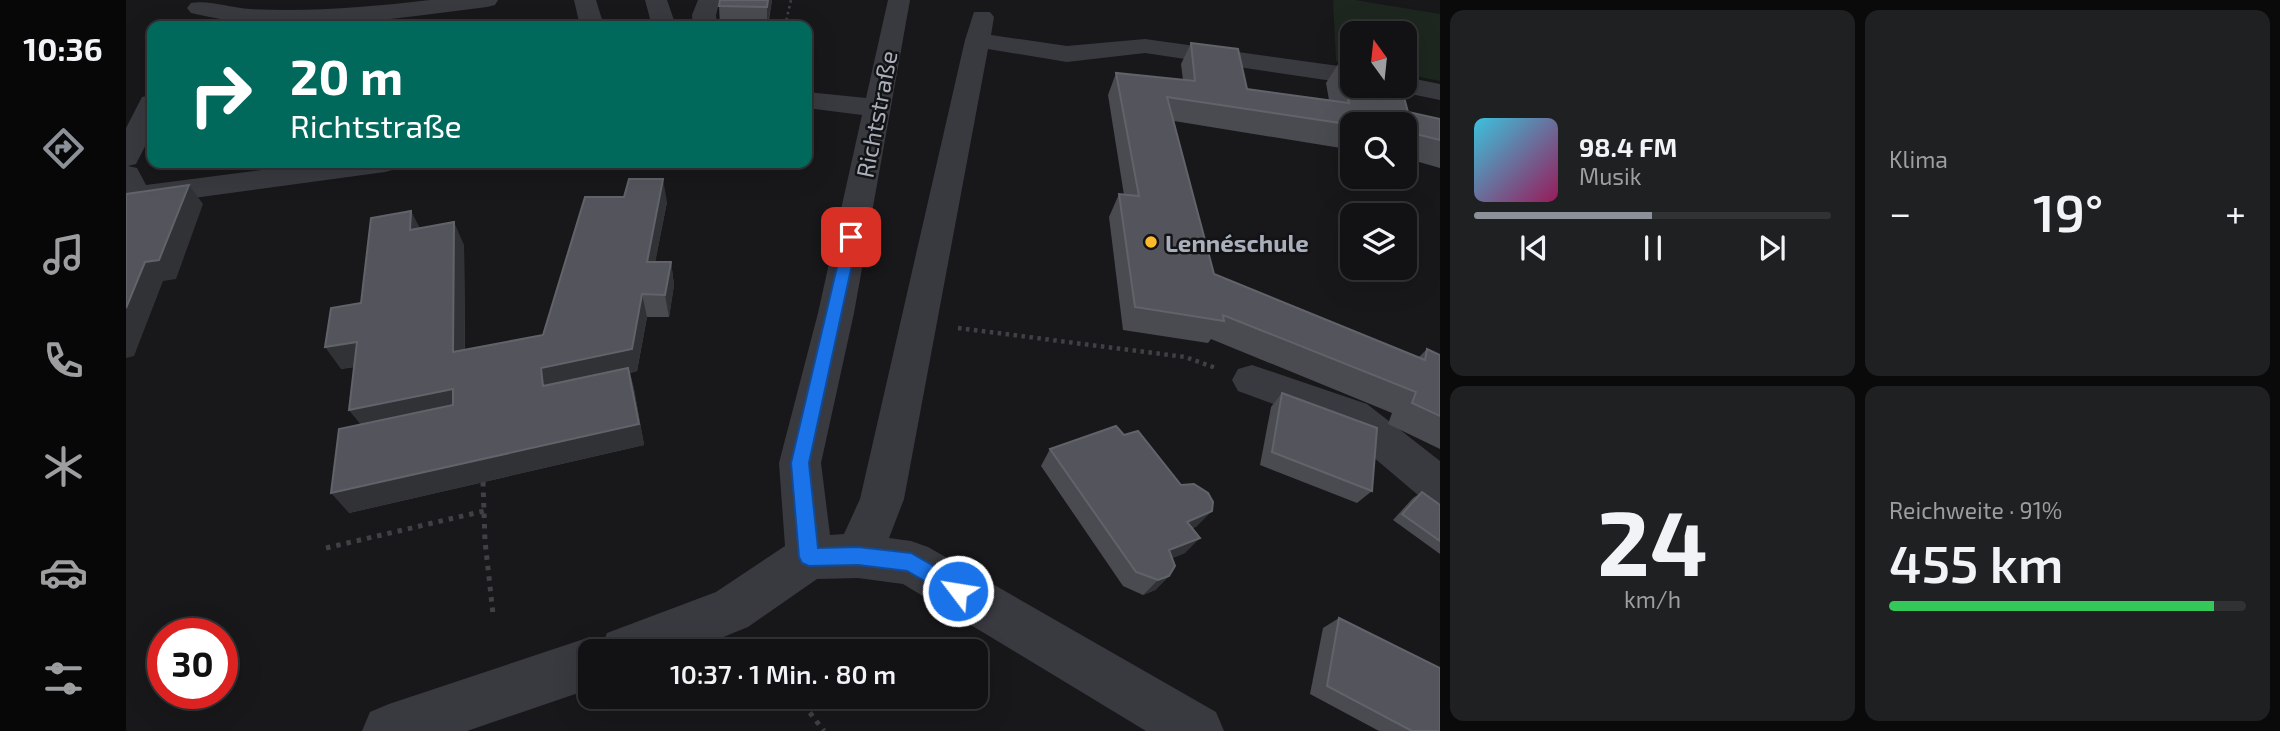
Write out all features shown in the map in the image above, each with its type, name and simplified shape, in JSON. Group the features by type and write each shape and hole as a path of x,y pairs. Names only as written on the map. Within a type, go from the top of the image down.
{"street":[{"path":"198,12 248,16 348,17 487,0"},
{"path":"585,0 591,21"},
{"path":"656,0 662,21"},
{"path":"705,21 709,0"},
{"name":"Richtstraße","path":"809,557 800,463 836,313 899,0"},
{"path":"858,556 881,499 979,29 1068,54 1145,46 1340,74"},
{"path":"1418,88 1440,92"},
{"path":"812,101 877,108"},
{"path":"126,158 147,114"},
{"path":"126,175 135,196 348,168"},
{"path":"1252,380 1353,416 1440,487"},
{"path":"656,639 731,610 809,557 858,556 911,562 1197,731"},
{"path":"388,731 578,667"}],"path":[{"path":"786,21 791,0"},
{"path":"918,323 1185,357 1252,380"},
{"path":"483,482 493,614"},
{"path":"326,548 484,512"},
{"path":"807,709 824,731"}],"shaded area":[{"path":"1333,0 1355,0 1440,14 1440,81 1418,77 1418,21 1340,21 1340,62 1336,61"}],"building":[{"path":"720,0 768,0 767,7 719,6"},
{"path":"1191,43 1238,49 1247,89 1349,103 1348,98 1404,98 1408,112 1340,112 1340,123 1167,97 1214,274 1425,360 1427,349 1440,355 1440,416 1412,403 1416,392 1223,315 1224,321 1135,307 1119,194 1139,196 1116,73 1195,81"},
{"path":"1417,114 1440,119 1440,140 1417,135"},
{"path":"629,179 663,179 647,262 671,262 665,295 642,294 632,349 541,368 543,386 628,368 639,424 331,493 339,429 453,405 453,389 349,410 357,342 325,347 331,308 361,303 371,218 411,211 410,230 454,222 453,352 543,335 585,197 624,197"},
{"path":"189,185 159,260 145,262 126,308 126,194"},
{"path":"1282,393 1377,428 1372,491 1272,452"},
{"path":"1116,426 1124,435 1138,431 1181,485 1194,484 1208,493 1213,502 1212,511 1187,522 1200,538 1169,550 1175,566 1169,576 1158,580 1136,572 1050,449"},
{"path":"1422,492 1440,505 1440,541 1402,514"},
{"path":"1339,618 1440,668 1440,731 1412,731 1327,686"}],"place":[{"name":"Lennéschule","path":"1151,242"}],"route":[{"path":"851,237 800,463 809,557 858,556 911,562 958,591"}]}
